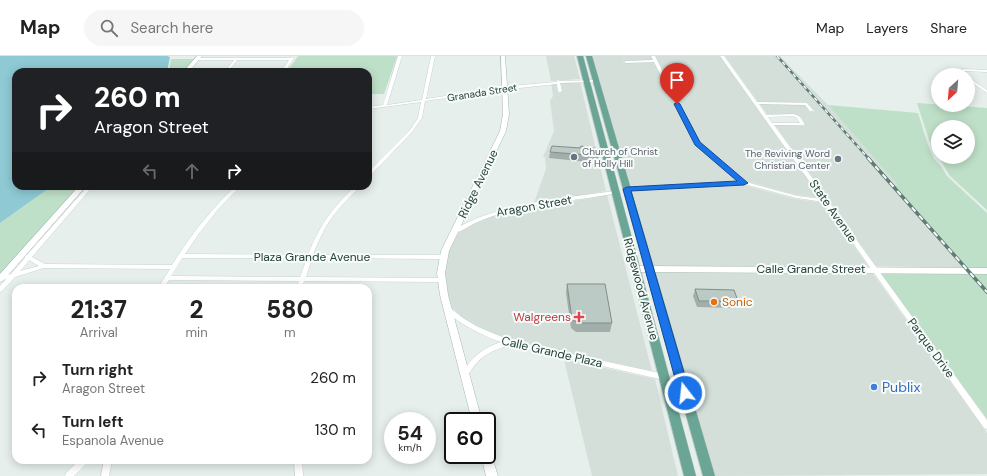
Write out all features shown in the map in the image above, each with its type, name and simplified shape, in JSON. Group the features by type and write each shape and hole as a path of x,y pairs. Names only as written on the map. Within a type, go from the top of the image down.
{"main road":[{"name":"Ridgewood Avenue","path":"580,56 690,476"},
{"name":"Ridgewood Avenue","path":"588,56 709,476"}],"street":[{"path":"385,106 400,56"},
{"path":"372,171 411,131 420,118 433,56"},
{"name":"Ridge Avenue","path":"474,412 448,310 442,280 443,257 503,131 506,114 504,56"},
{"path":"653,56 697,144 744,183"},
{"name":"State Avenue","path":"722,56 827,201 874,269"},
{"path":"190,68 199,58 292,58"},
{"path":"286,68 292,58"},
{"path":"229,68 236,59"},
{"path":"626,62 655,61"},
{"path":"975,70 987,70"},
{"path":"558,81 560,91"},
{"name":"Granada Street","path":"372,108 424,101 506,87 558,81 596,81"},
{"path":"975,83 987,92"},
{"path":"756,103 806,104 811,110"},
{"path":"765,116 794,115 798,117 803,124 771,124"},
{"path":"627,189 744,183 797,196 827,201"},
{"path":"0,290 25,256 80,190"},
{"path":"0,279 11,266 25,256 87,190"},
{"path":"163,284 181,256 234,190"},
{"path":"300,284 310,257 325,224 336,209 354,190"},
{"name":"Aragon Street","path":"456,231 468,223 494,212 615,192"},
{"path":"25,256 44,266"},
{"name":"Plaza Grande Avenue","path":"181,256 443,257"},
{"path":"0,279 44,266 174,267"},
{"name":"Calle Grande Street","path":"636,269 987,270"},
{"name":"Parque Drive","path":"874,269 987,426"},
{"name":"Plaza Grande Avenue","path":"167,278 442,280"},
{"name":"Calle Grande Plaza","path":"448,310 472,328 486,335 510,343 664,377"},
{"path":"464,375 475,359 485,351 495,346 510,343"},
{"path":"69,476 80,464"},
{"path":"105,476 107,464"},
{"path":"298,464 299,476"},
{"path":"489,464 492,476"}],"shaded area":[{"path":"546,56 574,56 580,79 551,81"},
{"path":"591,56 651,56 653,60 623,61 624,63 654,62 694,144 738,181 630,187"},
{"path":"655,56 720,56 821,198 797,195 746,181 710,153 700,143"},
{"path":"725,56 780,56 828,105 899,185 896,185 968,268 876,266 775,125 804,126 805,124 801,117 793,114 767,114 760,104 805,105 810,112 815,111 805,102 758,102"},
{"path":"561,82 580,82 606,191 534,203 546,169 545,157 543,157 554,131 550,101 553,96 551,83 556,83 558,93 562,92"},
{"path":"743,185 796,199 825,203 868,266 653,266 632,191"},
{"path":"607,195 652,371 529,344 488,332 463,318 452,308 445,273 448,251 459,232 470,225 495,215"},
{"path":"655,272 872,272 987,433 987,474 714,476"},
{"path":"536,353 655,379 678,476 592,476 564,360"}],"green space":[{"path":"298,56 397,56 384,94 372,94 372,68 290,68"},
{"path":"171,59 195,59 187,68 170,68"},
{"path":"917,103 931,104 931,112 975,112 975,107 987,108 987,210 949,175 943,164 975,164 975,120 931,120 931,143"},
{"path":"828,105 918,113 931,152 931,164 939,164 947,176 987,213 987,268 968,268 895,185 898,185"},
{"path":"46,190 79,190 0,279 0,223"},
{"path":"918,272 987,273 987,419 881,274"}],"water":[{"path":"0,56 170,57 168,68 12,68 12,190 46,190 0,223"}],"building":[{"path":"552,146 580,148 581,146 599,149 599,156 550,152"},
{"name":"Walgreens","path":"567,284 605,284 612,323 578,323 572,319"},
{"path":"695,289 734,290 738,301 699,301"}],"railway":[{"path":"777,56 869,159"},
{"path":"868,158 987,292"}],"place":[{"name":"Church of Christ of Holly Hill","path":"574,157"},
{"name":"The Reviving Word Christian Center","path":"838,159"},
{"name":"Sonic","path":"714,302"},
{"name":"Walgreens","path":"579,317"},
{"name":"Publix","path":"874,387"}],"route":[{"path":"677,104 682,117 697,144 707,154 744,183 627,189 685,393"}]}
